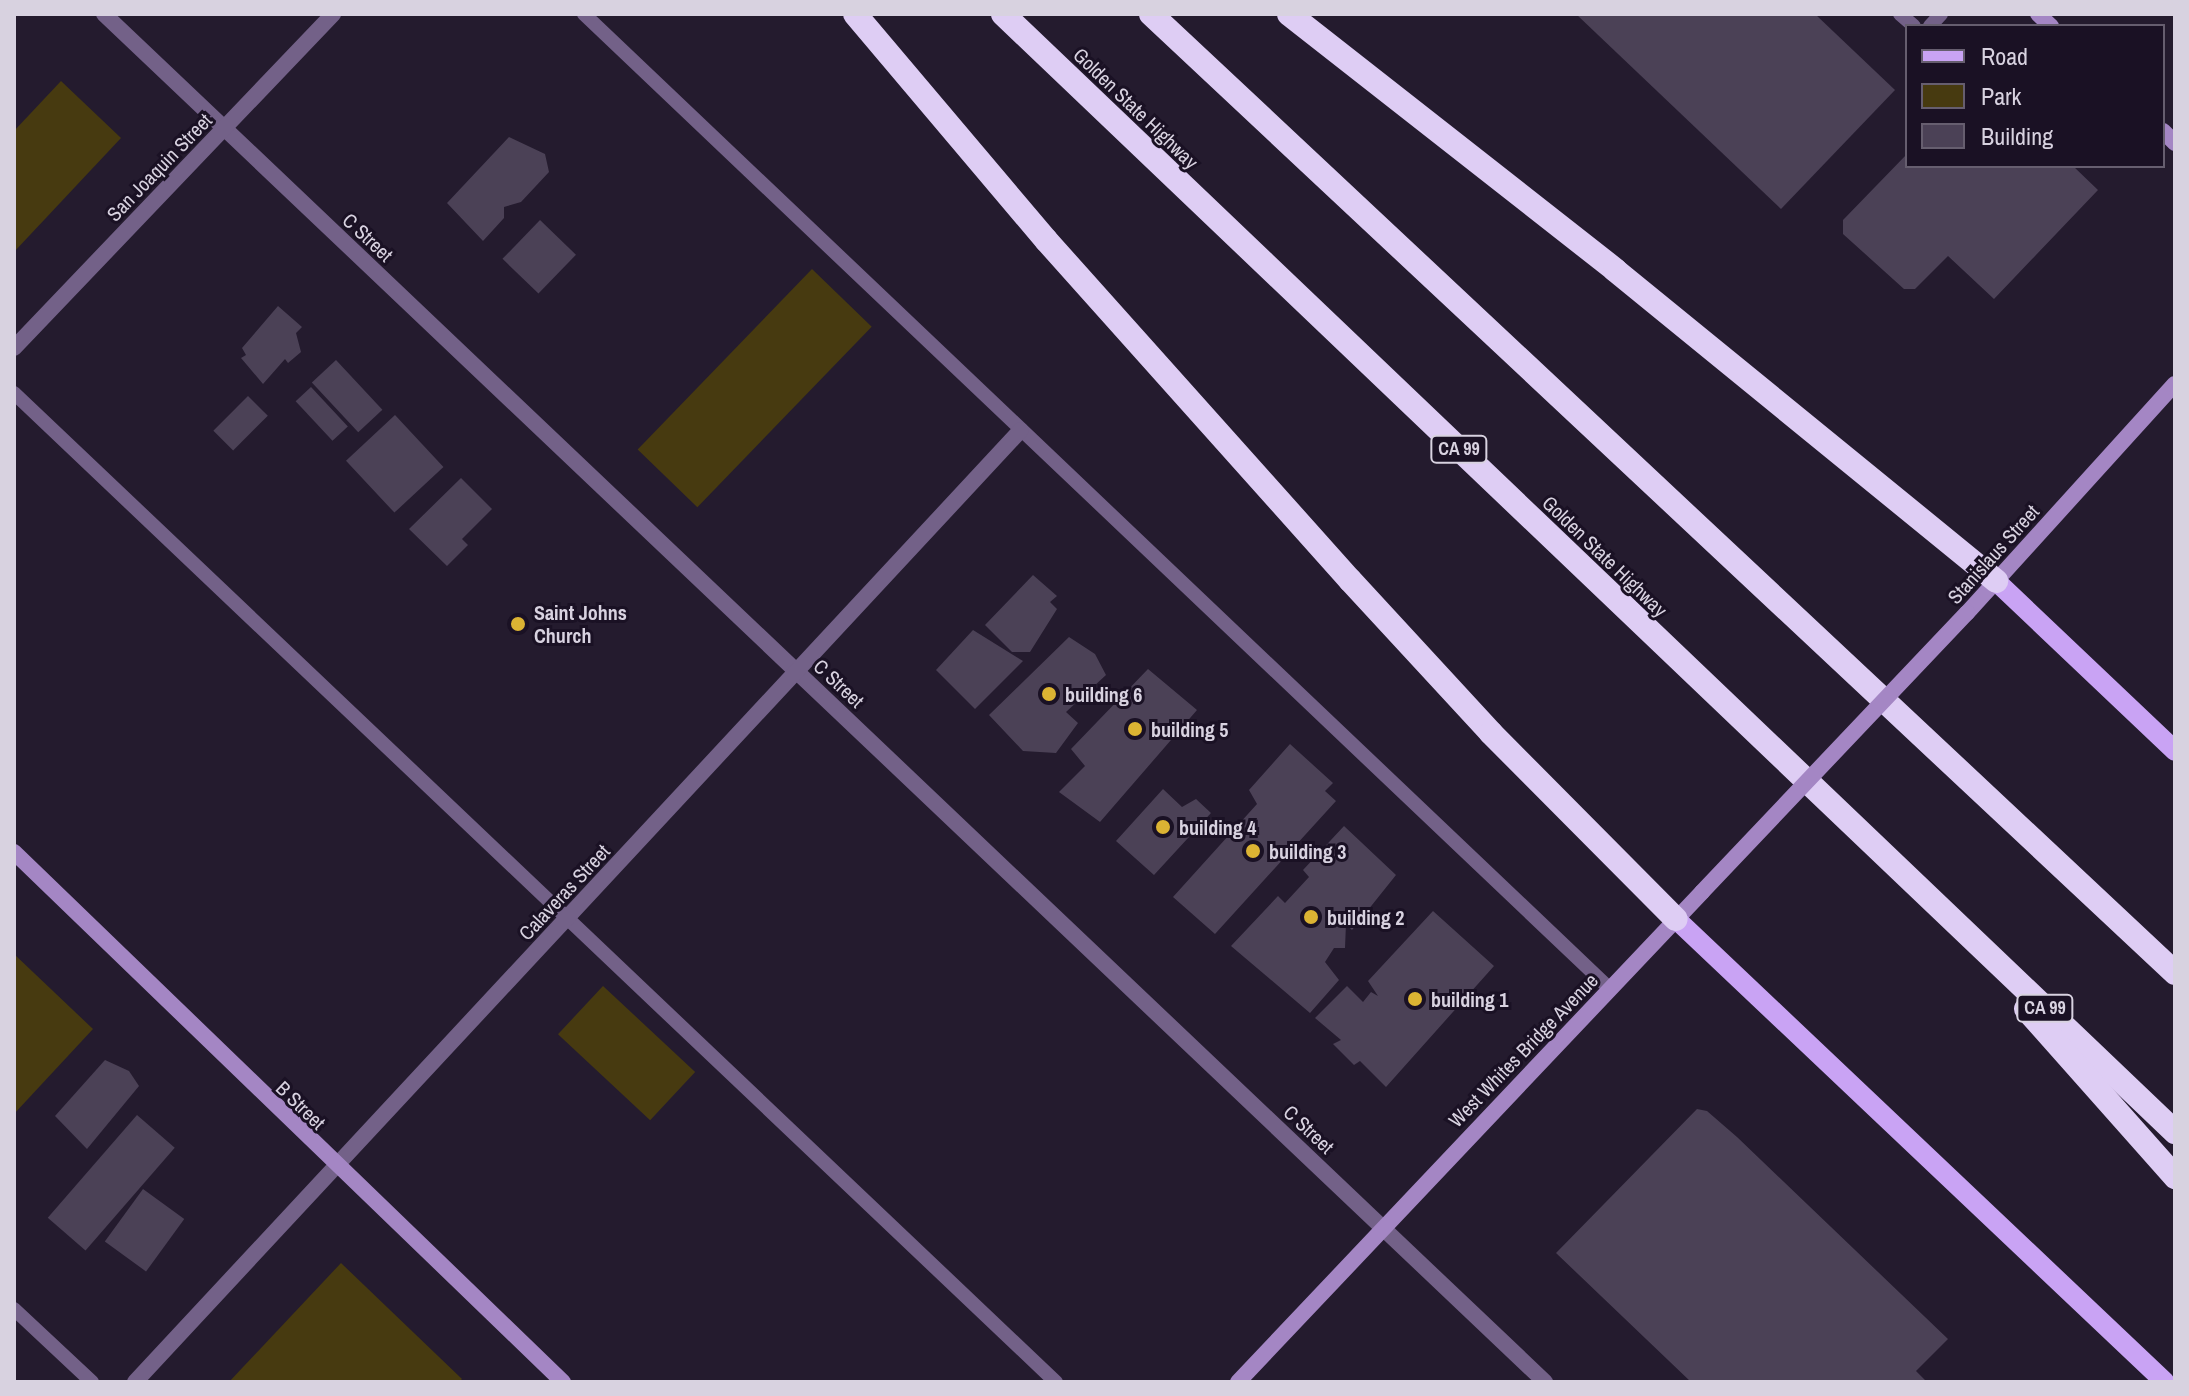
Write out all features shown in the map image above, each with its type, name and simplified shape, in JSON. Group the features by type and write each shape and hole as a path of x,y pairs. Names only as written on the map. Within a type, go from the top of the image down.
{"highway":[{"path":"855,14 1046,240 1350,580 1491,733 1676,919"},
{"name":"Golden State Highway","path":"1003,14 2175,1132"},
{"path":"1151,14 1973,779 2175,973"},
{"path":"1289,14 1603,260 1996,581"},
{"path":"1973,779 2175,951"},
{"path":"1915,885 2175,1177"}],"main road":[{"name":"Stanislaus Street","path":"1838,747 1967,613 2175,384"},
{"path":"1996,581 2175,751"},
{"name":"West Whites Bridge Avenue","path":"1238,1382 1382,1226 1838,747"},
{"name":"B Street","path":"14,852 335,1167 563,1382"},
{"path":"1676,919 2165,1382"}],"street":[{"name":"C Street","path":"104,14 1545,1382"},
{"name":"San Joaquin Street","path":"14,348 333,14"},
{"name":"Calaveras Street","path":"135,1382 1021,430"}],"lane":[{"path":"584,14 1609,988"},
{"path":"14,393 1056,1382"},
{"path":"14,1309 92,1382"}],"green space":[{"path":"61,81 121,138 14,252 14,131"},
{"path":"812,269 872,327 697,507 638,450"},
{"path":"14,954 93,1029 14,1114"},
{"path":"603,986 695,1072 650,1120 558,1034"},
{"path":"341,1263 462,1379 459,1382 229,1382"}],"building":[{"path":"1576,14 1815,14 1895,90 1781,209"},
{"path":"509,137 545,154 549,172 521,202 504,207 504,218 483,241 447,203"},
{"path":"1905,156 1905,168 2075,168 2098,190 1994,299 1948,256 1915,289 1904,289 1843,234 1843,220"},
{"path":"540,220 576,255 538,294 502,259"},
{"path":"278,306 302,327 296,333 301,352 288,363 285,359 263,384 241,358 246,355 242,348"},
{"path":"336,360 382,410 358,432 312,383"},
{"path":"311,387 348,426 332,441 296,401"},
{"path":"248,396 268,416 233,450 213,431"},
{"path":"395,415 443,467 394,513 346,461"},
{"path":"461,478 492,509 462,539 468,545 447,566 409,529"},
{"path":"1033,575 1057,596 1050,602 1057,609 1030,652 1012,652 985,625"},
{"path":"973,630 1023,661 975,709 936,670"},
{"name":"building 6","path":"1069,637 1095,654 1106,675 1066,712 1078,723 1056,753 1023,751 989,715"},
{"name":"building 5","path":"1148,669 1197,710 1100,822 1059,792 1085,766 1071,749"},
{"name":"building 3","path":"1290,744 1333,783 1325,791 1336,801 1215,934 1173,897 1257,804 1249,790"},
{"name":"building 4","path":"1163,789 1182,807 1196,799 1211,813 1154,875 1116,841"},
{"name":"building 2","path":"1344,826 1396,875 1352,930 1346,924 1345,948 1334,948 1325,962 1339,980 1310,1013 1231,946 1278,896 1285,903 1309,877 1303,870"},
{"name":"building 1","path":"1433,911 1494,966 1386,1087 1360,1061 1354,1065 1333,1044 1341,1040 1315,1018 1347,986 1363,1002 1371,992 1378,996 1368,981"},
{"path":"105,1060 129,1071 139,1086 87,1149 55,1116"},
{"path":"1697,1109 1707,1111 1737,1137 1948,1339 1916,1371 1927,1382 1691,1382 1556,1253"},
{"path":"137,1115 175,1148 86,1250 48,1218"},
{"path":"143,1189 184,1219 146,1272 105,1242"}],"place":[{"name":"Saint Johns Church","path":"518,624"},
{"name":"building 6","path":"1049,694"},
{"name":"building 5","path":"1135,729"},
{"name":"building 4","path":"1163,827"},
{"name":"building 3","path":"1253,851"},
{"name":"building 2","path":"1311,917"},
{"name":"building 1","path":"1415,999"}]}
